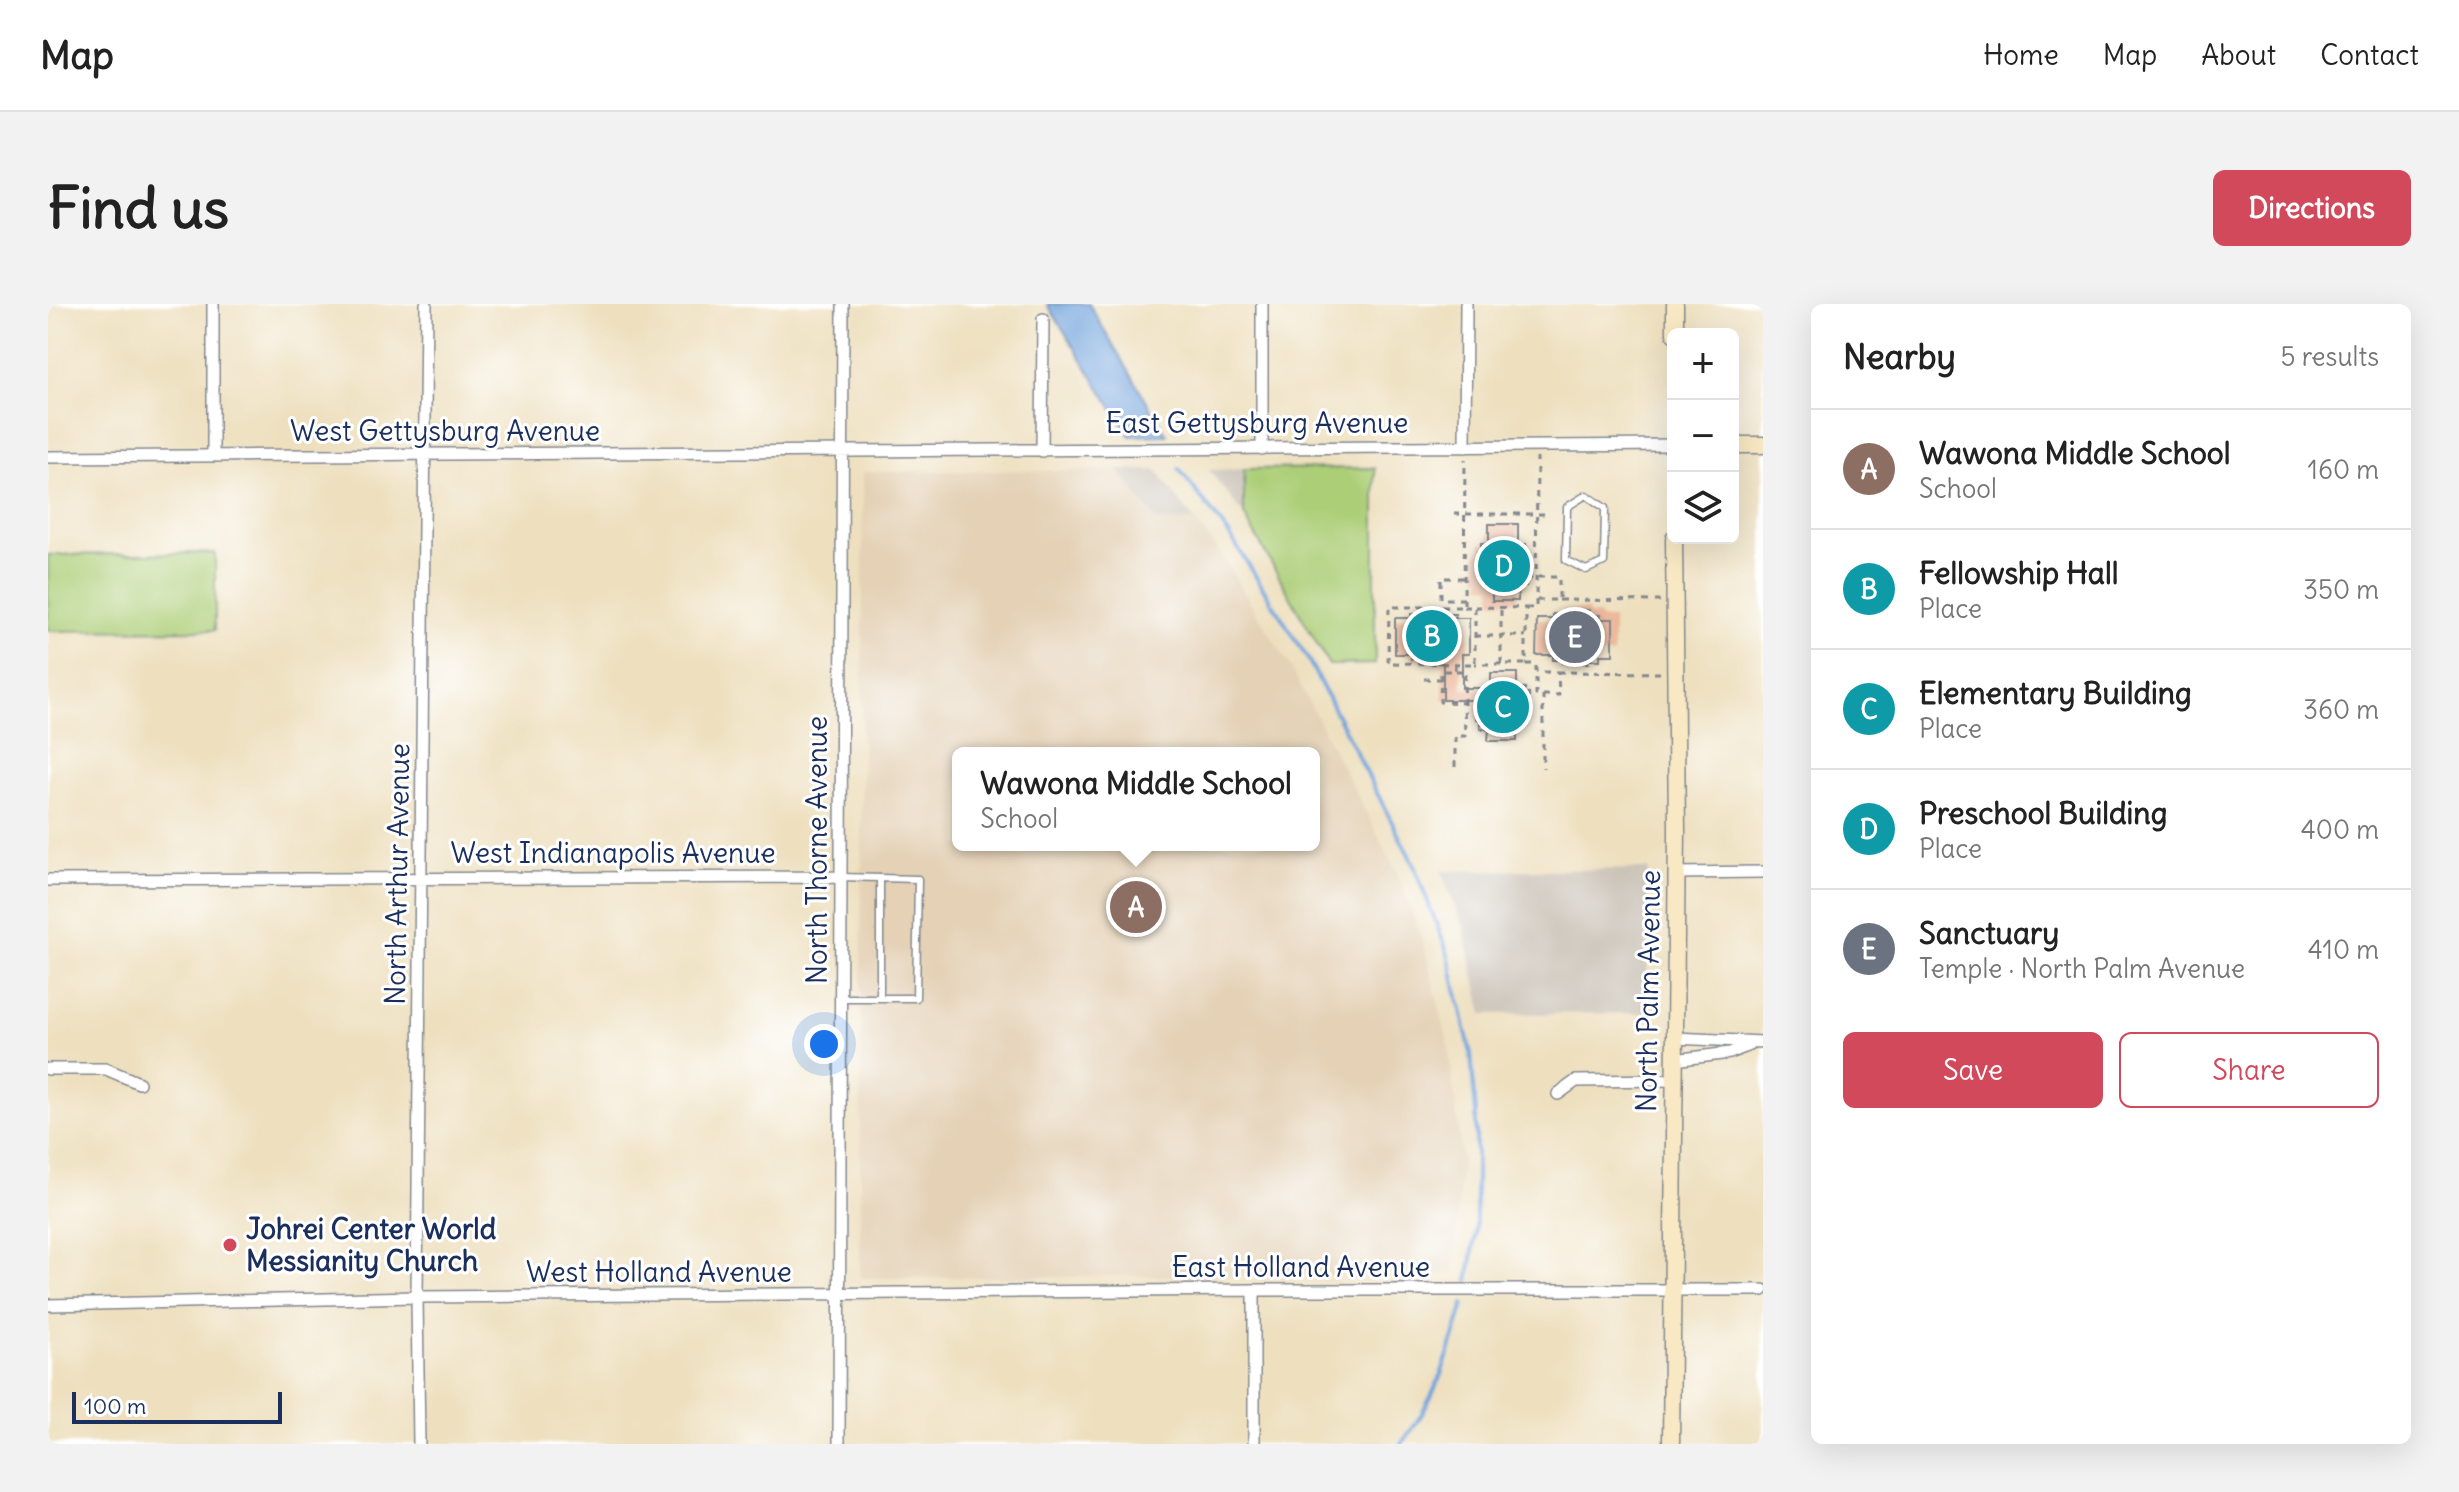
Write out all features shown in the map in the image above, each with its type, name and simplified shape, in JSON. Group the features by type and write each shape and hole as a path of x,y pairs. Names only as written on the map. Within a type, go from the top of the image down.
{"main road":[{"path":"1675,304 1675,328"},
{"path":"1739,445 1763,445"},
{"name":"North Palm Avenue","path":"1671,1444 1676,873 1674,544"}],"street":[{"path":"213,304 213,456"},
{"name":"North Arthur Avenue","path":"419,1444 417,1297 426,304"},
{"name":"North Thorne Avenue","path":"839,1444 843,304"},
{"path":"1262,304 1262,449"},
{"path":"1465,447 1466,304"},
{"path":"1042,451 1043,319"},
{"name":"East Gettysburg Avenue","path":"842,451 1667,445"},
{"name":"West Gettysburg Avenue","path":"48,457 842,451"},
{"path":"1676,873 1763,872"},
{"name":"West Indianapolis Avenue","path":"48,880 841,877"},
{"path":"1674,1038 1758,1043"},
{"path":"1674,1060 1730,1053 1758,1043"},
{"path":"48,1069 106,1069 139,1083"},
{"path":"1558,1094 1576,1081 1673,1080"},
{"path":"1254,1290 1254,1444"},
{"name":"East Holland Avenue","path":"838,1295 1254,1290 1763,1290"},
{"name":"West Holland Avenue","path":"48,1305 417,1297 838,1295"}],"lane":[{"path":"1586,495 1605,508 1604,562 1586,570 1566,560 1567,507 1586,495"},
{"path":"841,877 918,879 916,998 841,998"},
{"path":"880,878 880,998"}],"path":[{"path":"1464,607 1465,447"},
{"path":"1537,447 1536,608 1389,607 1388,663 1536,664 1536,695 1559,695 1558,672"},
{"path":"1454,514 1547,514"},
{"path":"1537,577 1559,577 1559,600"},
{"path":"1464,578 1441,578 1441,599 1464,599"},
{"path":"1536,600 1675,601"},
{"path":"1475,607 1475,664"},
{"path":"1501,608 1501,664"},
{"path":"1526,608 1526,664"},
{"path":"1475,636 1526,636"},
{"path":"1455,664 1455,671"},
{"path":"1455,768 1455,736 1465,736 1465,671 1441,671 1440,702 1464,703"},
{"path":"1536,672 1675,673"},
{"path":"1424,679 1441,679"},
{"path":"1543,695 1543,768"}],"shaded area":[{"path":"1244,469 1244,515 1209,470"},
{"path":"1118,470 1157,521 1195,521 1220,553 1290,666 1397,872 1423,942 1448,1042 1462,1159 1453,1274 860,1278 863,472"},
{"path":"1118,470 1156,470 1195,521 1157,521"},
{"path":"1648,869 1647,1013 1483,1014 1464,929 1441,871"}],"green space":[{"path":"1375,468 1375,664 1329,665 1244,515 1244,469"},
{"path":"215,553 215,630 48,631 48,555"}],"water":[{"path":"1047,304 1089,304 1167,435 1130,436"}],"building":[{"path":"1489,524 1518,524 1518,544 1526,544 1526,553 1531,553 1531,579 1526,579 1526,586 1518,586 1518,601 1492,601 1492,586 1481,585 1481,578 1477,578 1477,552 1481,552 1481,543 1489,543"},
{"path":"1422,609 1446,609 1446,614 1455,614 1455,618 1469,618 1469,654 1462,654 1462,688 1491,688 1491,673 1517,673 1517,688 1525,688 1525,694 1529,694 1529,720 1525,720 1525,729 1517,729 1517,741 1488,741 1489,729 1480,729 1480,720 1476,719 1476,700 1443,700 1443,663 1423,663 1423,659 1411,659 1411,654 1395,654 1395,618 1411,618 1411,614 1422,614"},
{"path":"1564,610 1589,610 1589,615 1613,619 1613,655 1600,655 1600,660 1588,660 1588,663 1563,663 1563,660 1553,660 1553,655 1536,655 1537,619 1553,619 1553,614 1564,614"}],"waterway":[{"path":"1179,469 1231,537 1309,661 1413,863 1448,954 1471,1054 1476,1114 1476,1234 1468,1281"},
{"path":"1401,1444 1432,1395 1464,1304"}],"place":[{"name":"Preschool Building","path":"1504,566"},
{"name":"Fellowship Hall","path":"1432,636"},
{"name":"Sanctuary","path":"1575,637"},
{"name":"Elementary Building","path":"1503,707"},
{"name":"Wawona Middle School","path":"1136,907"},
{"name":"Johrei Center World Messianity Church","path":"230,1245"}]}
